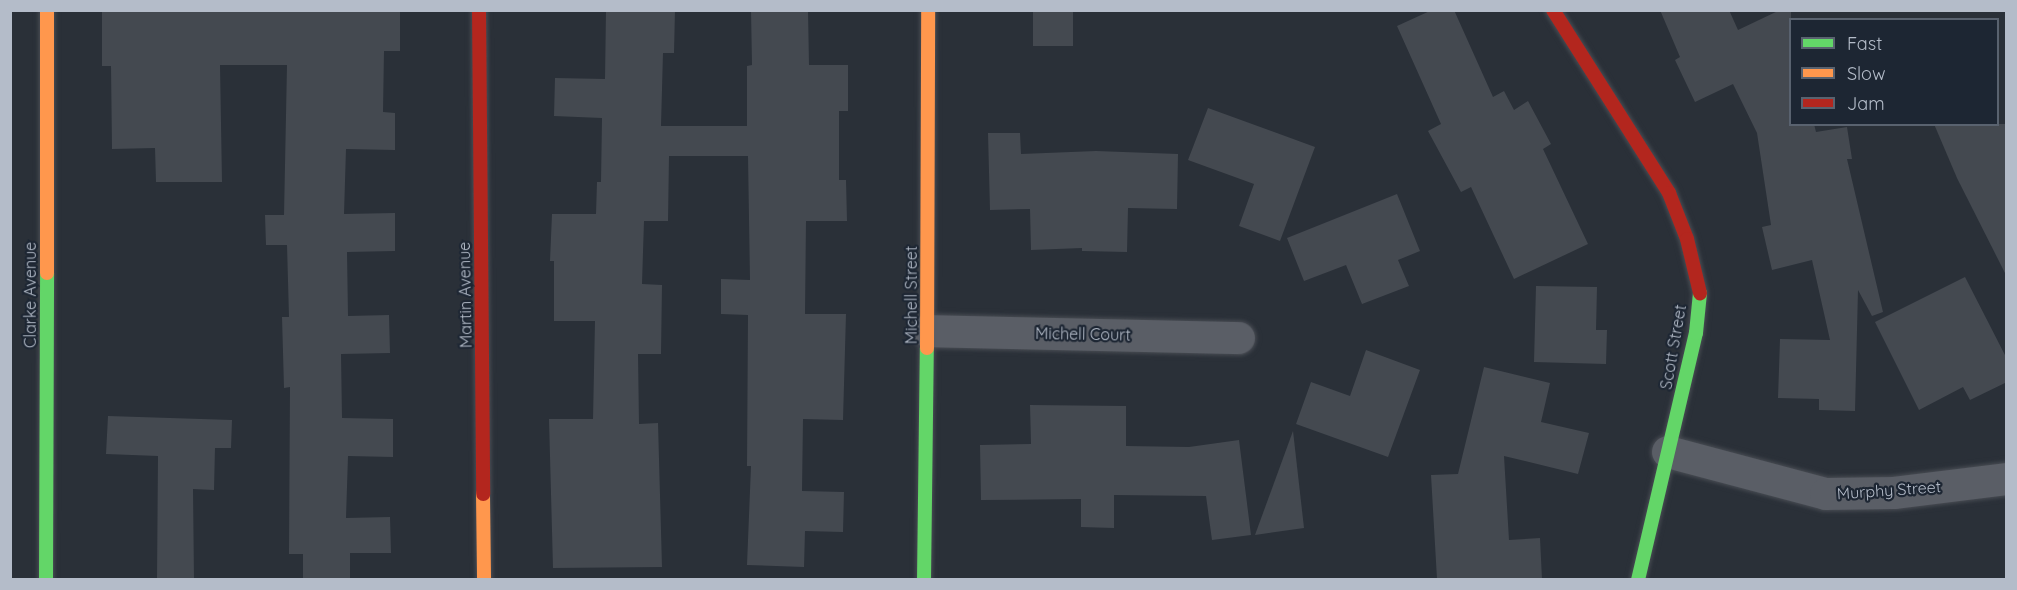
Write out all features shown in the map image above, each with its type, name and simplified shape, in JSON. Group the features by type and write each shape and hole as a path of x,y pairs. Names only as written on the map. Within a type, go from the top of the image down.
{"street":[{"name":"Clarke Avenue","path":"46,579 47,10"},
{"name":"Martin Avenue","path":"479,10 484,579"},
{"name":"Michell Street","path":"924,579 926,574 928,10"},
{"name":"Scott Street","path":"1553,10 1669,193 1689,248 1700,288 1696,333 1638,579"},
{"name":"Michell Court","path":"927,331 1239,338"},
{"name":"Murphy Street","path":"1668,452 1826,494 1894,493 2007,479"}],"building":[{"path":"102,10 400,10 400,51 384,51 383,112 395,113 395,150 346,149 344,214 395,213 395,251 347,252 348,316 389,315 390,353 341,354 342,418 393,419 393,457 348,456 346,518 390,517 391,553 350,553 350,579 303,579 303,554 289,554 290,387 284,388 282,317 289,317 287,245 266,245 265,215 284,215 287,65 220,65 222,182 156,182 155,148 112,149 111,66 102,66"},
{"path":"606,10 675,10 674,53 663,53 661,126 747,126 747,66 752,65 751,10 808,10 809,65 848,65 848,111 839,111 839,180 846,180 847,221 806,221 805,314 846,314 843,420 803,419 802,491 844,492 843,532 805,531 804,567 747,565 751,466 747,466 748,315 721,314 721,279 750,280 748,156 669,156 668,221 644,221 642,284 662,285 661,354 638,354 639,424 658,423 662,567 553,568 549,419 593,419 595,321 554,321 554,261 550,261 552,214 596,214 597,182 601,182 602,118 554,116 555,78 605,79"},
{"path":"1033,10 1073,10 1073,46 1033,46"},
{"path":"1432,10 1454,10 1493,97 1504,91 1514,110 1528,101 1551,144 1543,149 1588,244 1514,279 1471,187 1461,192 1428,131 1441,124 1397,26"},
{"path":"1660,10 1729,10 1738,30 1780,10 1791,10 1791,18 1789,18 1789,126 1814,126 1816,132 1847,127 1852,159 1847,159 1883,312 1872,316 1858,290 1855,411 1819,410 1819,399 1778,398 1780,339 1830,340 1812,260 1772,270 1762,227 1771,225 1757,133 1733,84 1695,102 1675,60 1680,57"},
{"path":"1208,108 1315,147 1280,241 1239,226 1254,184 1188,160"},
{"path":"2007,124 2007,277 1957,178 1935,126"},
{"path":"988,133 1020,133 1021,154 1096,151 1178,154 1177,209 1128,208 1127,252 1082,251 1082,248 1031,250 1030,209 990,210"},
{"path":"1397,194 1420,251 1398,260 1409,286 1362,304 1346,265 1304,281 1287,238"},
{"path":"1965,277 2007,359 2007,382 1970,400 1963,387 1919,410 1875,322"},
{"path":"1536,286 1597,287 1596,330 1607,330 1606,364 1534,362"},
{"path":"1366,350 1420,370 1388,457 1296,424 1311,382 1350,396"},
{"path":"1484,367 1550,383 1541,422 1589,433 1578,474 1504,456 1509,540 1540,538 1542,579 1437,579 1431,475 1458,474"},
{"path":"1030,405 1126,406 1126,446 1189,447 1239,440 1251,535 1212,540 1206,496 1114,495 1114,528 1081,527 1081,499 981,500 980,445 1031,444"},
{"path":"108,416 232,420 231,448 215,448 214,490 193,489 194,579 157,579 158,456 106,454"},
{"path":"1293,431 1304,528 1255,535"}],"traffic: fast":[{"path":"46,580 47,273"},
{"path":"1638,580 1696,333 1700,293"},
{"path":"924,580 927,348"}],"traffic: slow":[{"path":"47,10 47,273"},
{"path":"927,348 928,10"},
{"path":"483,494 484,580"}],"traffic: jam":[{"path":"479,10 483,494"},
{"path":"1553,10 1669,193 1687,239 1700,293"}]}
